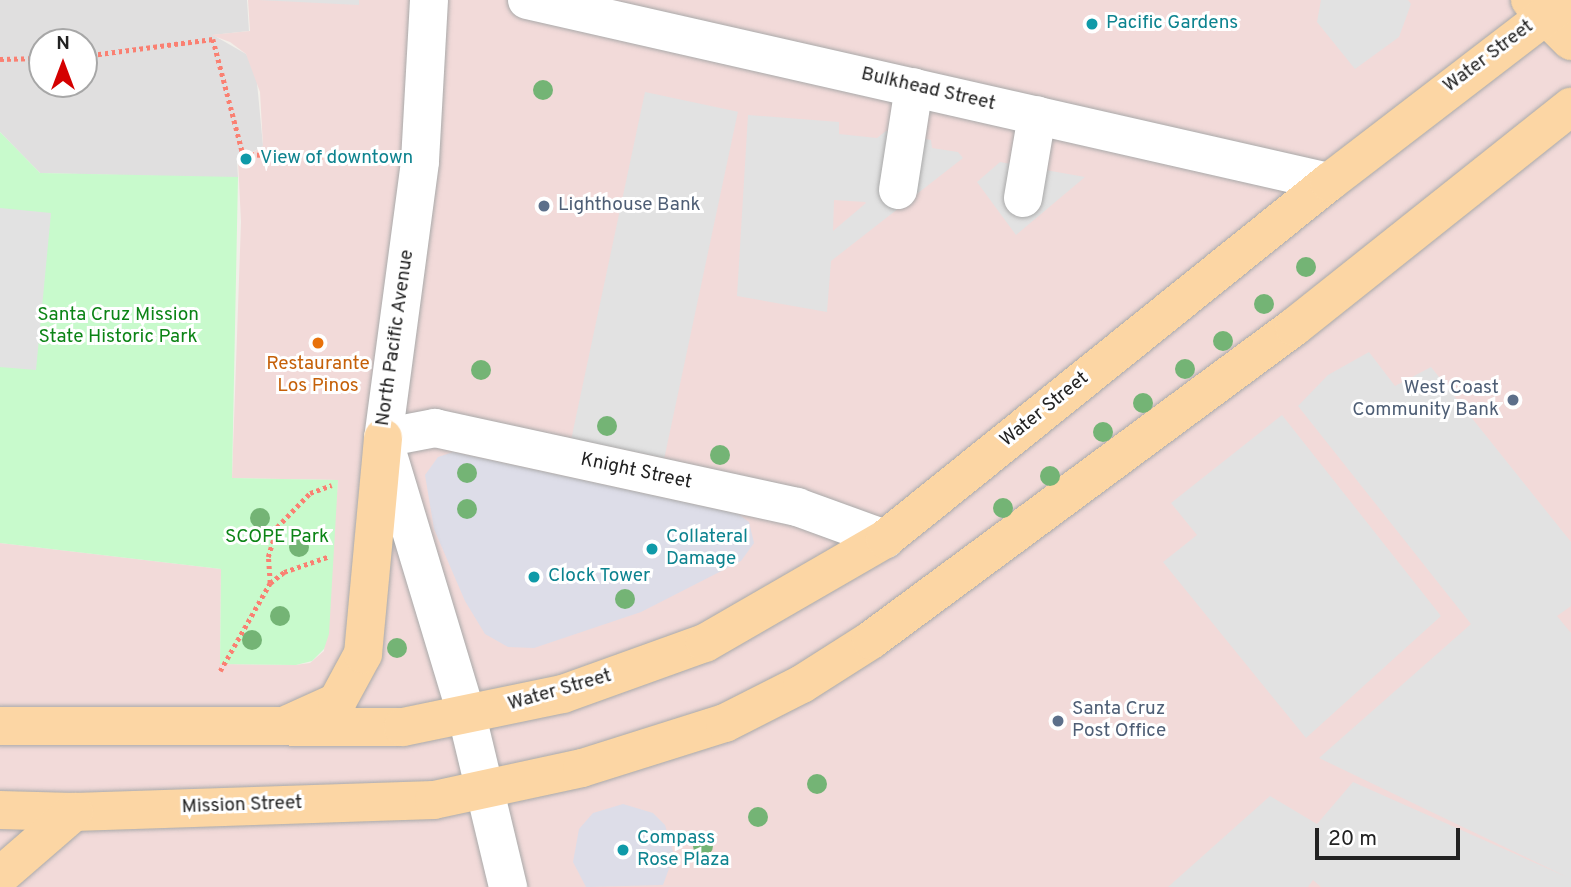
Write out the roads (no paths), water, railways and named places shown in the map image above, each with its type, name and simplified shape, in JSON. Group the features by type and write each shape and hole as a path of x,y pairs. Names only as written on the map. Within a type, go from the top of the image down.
{"main road":[{"path":"1547,5 1571,41"},
{"name":"Water Street","path":"467,716 563,694 705,643 885,539 1547,5"},
{"path":"483,789 582,768 725,723 802,684 871,640 1188,407 1571,107"},
{"path":"277,729 337,702 363,654 383,438"},
{"path":"0,726 277,729 403,727 467,716"},
{"name":"Mission Street","path":"0,810 74,812 434,800 483,789"},
{"path":"0,876 74,812"}],"street":[{"name":"North Pacific Avenue","path":"429,0 420,162 383,438 467,716 508,887"},
{"name":"Bulkhead Street","path":"527,0 1329,181"},
{"path":"898,190 914,88"},
{"path":"1023,198 1037,115"},
{"name":"Knight Street","path":"383,438 435,428 797,507 885,539"},
{"path":"498,848 529,887"}],"place":[{"name":"Pacific Gardens","path":"1092,24"},
{"name":"View of downtown","path":"246,159"},
{"name":"Lighthouse Bank","path":"544,206"},
{"name":"Restaurante Los Pinos","path":"318,343"},
{"name":"West Coast Community Bank","path":"1513,400"},
{"name":"Collateral Damage","path":"652,549"},
{"name":"Clock Tower","path":"534,577"},
{"name":"Santa Cruz Post Office","path":"1058,721"},
{"name":"Compass Rose Plaza","path":"623,850"}],"park label":[{"name":"Santa Cruz Mission State Historic Park","path":"118,327"},
{"name":"SCOPE Park","path":"277,538"}]}
